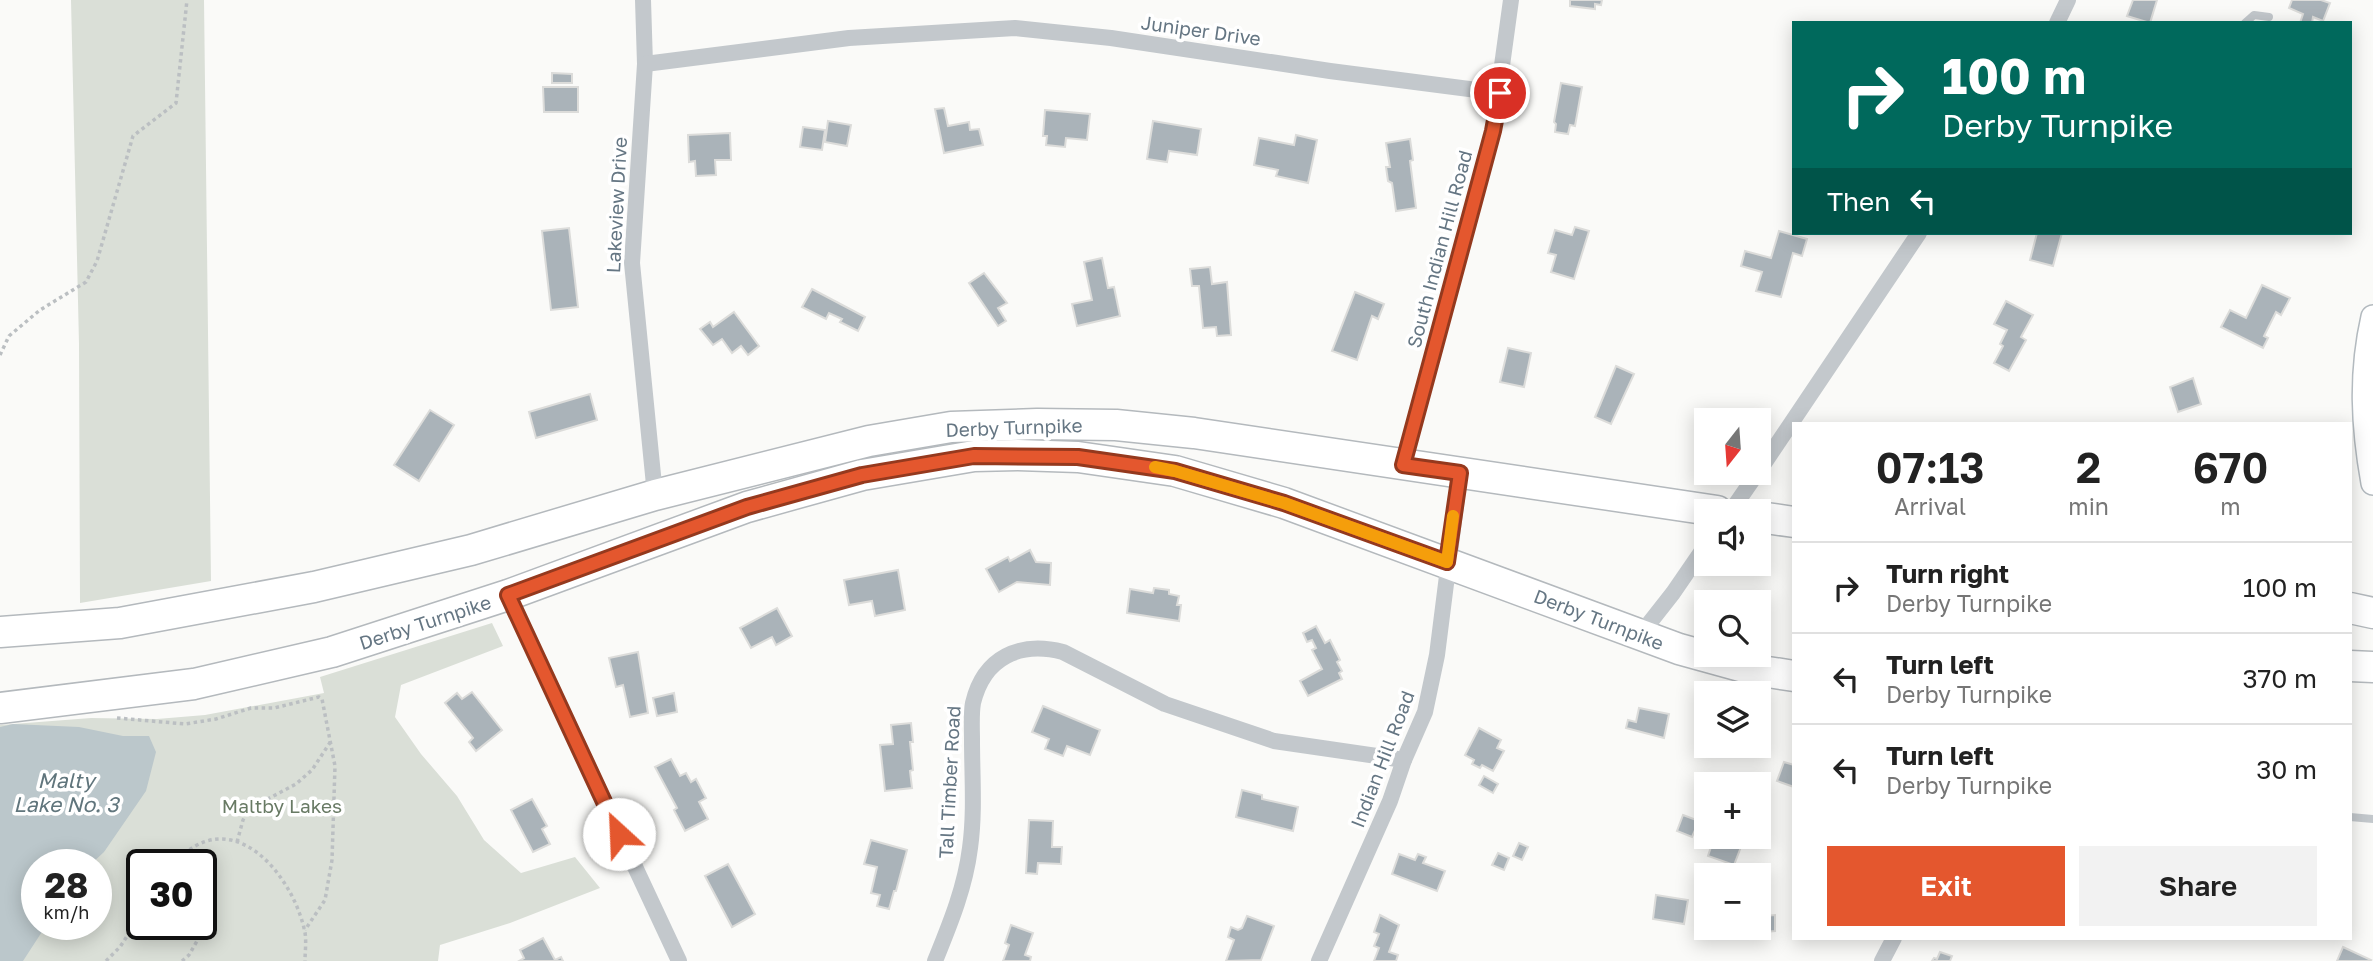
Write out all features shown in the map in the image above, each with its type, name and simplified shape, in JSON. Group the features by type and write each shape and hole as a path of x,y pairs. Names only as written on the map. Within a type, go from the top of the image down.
{"highway":[{"name":"Derby Turnpike","path":"0,632 120,623 314,587 471,550 655,495 869,441 957,426 1116,425 1194,433 1694,508"},
{"name":"Derby Turnpike","path":"0,708 194,684 332,652 508,595 747,507 862,475 974,456 1078,457 1175,471 1284,503 1640,635 1729,664 1792,676"},
{"path":"1771,519 1792,522"},
{"path":"2352,608 2373,613"},
{"path":"2352,666 2373,667"}],"street":[{"name":"Lakeview Drive","path":"643,0 645,64 632,263 655,495"},
{"name":"South Indian Hill Road","path":"1403,465 1493,131 1511,0"},
{"path":"2058,21 2068,0"},
{"name":"Juniper Drive","path":"645,64 849,38 1015,28 1111,38 1500,93"},
{"path":"1800,417 1918,235"},
{"path":"2373,317 2364,366 2373,483"},
{"path":"1771,455 1792,427"},
{"path":"1447,562 1460,473"},
{"name":"Indian Hill Road","path":"1319,961 1386,811 1425,712 1431,691 1447,562"},
{"path":"1640,635 1694,562"},
{"path":"508,595 679,961"},
{"name":"Tall Timber Road","path":"935,961 961,893 970,849 973,808 973,705 978,686 990,668 1004,655 1027,648 1045,647 1063,652 1165,704 1274,741 1404,760"},
{"path":"1882,961 1893,940"}],"lane":[{"path":"2247,21 2254,15 2269,16"},
{"path":"2352,817 2373,819"}],"path":[{"path":"0,355 9,336 40,310 86,282 97,261 133,136 176,103 187,0"},
{"path":"105,718 185,724 216,719 251,708 274,708 319,697 322,699 335,766 332,860 325,900 305,930"},
{"path":"237,842 249,809 296,783 312,770 331,740"},
{"path":"190,849 202,842 218,839 237,842 255,850 278,871 305,930 305,961"},
{"path":"106,961 126,938"},
{"path":"182,961 197,942"}],"green space":[{"path":"71,0 204,0 211,581 80,603 79,344"},
{"name":"Maltby Lakes","path":"492,623 503,646 401,685 395,717 421,754 457,796 484,840 521,873 575,857 600,888 510,923 440,945 438,961 0,961 0,725 91,718 157,719 205,715 324,693 320,677"}],"water":[{"name":"Malty Lake No. 3","path":"13,724 79,727 123,736 149,736 156,752 146,791 106,849 21,849 21,940 37,940 23,961 0,961 0,727"}],"building":[{"path":"1570,0 1602,0 1601,5 1595,4 1595,9 1570,6"},
{"path":"2133,0 2157,0 2151,21 2127,16"},
{"path":"2292,0 2321,0 2330,3 2323,21 2313,17 2312,21 2301,21 2303,14 2289,8"},
{"path":"552,73 572,74 572,83 552,83"},
{"path":"1561,83 1582,87 1575,126 1570,125 1568,134 1555,132 1554,122"},
{"path":"543,87 578,87 578,112 544,112"},
{"path":"944,108 948,126 969,122 970,130 979,129 983,145 944,153 935,109"},
{"path":"1045,110 1090,114 1087,140 1066,138 1065,147 1046,145 1047,136 1043,136"},
{"path":"828,121 851,125 847,146 825,142"},
{"path":"1153,121 1201,129 1197,155 1169,151 1167,162 1147,159"},
{"path":"803,127 825,130 822,150 800,147"},
{"path":"730,133 731,160 715,160 716,175 696,176 695,161 689,162 688,135"},
{"path":"1296,135 1317,140 1308,183 1276,176 1278,170 1254,165 1259,138 1294,145"},
{"path":"1410,139 1416,208 1396,211 1392,183 1388,181 1386,167 1390,167 1386,143"},
{"path":"1575,227 1589,231 1574,279 1551,272 1556,255 1548,253 1555,230 1572,235"},
{"path":"569,228 578,307 551,310 542,231"},
{"path":"1779,231 1807,239 1802,256 1793,253 1781,297 1756,291 1762,272 1741,266 1745,251 1771,258"},
{"path":"2036,235 2061,235 2053,266 2030,260"},
{"path":"1102,258 1108,288 1114,287 1120,316 1077,326 1072,304 1092,300 1084,262"},
{"path":"1210,267 1212,284 1227,282 1231,335 1217,336 1216,327 1203,328 1199,286 1192,286 1190,269"},
{"path":"984,273 1007,303 998,308 1006,321 998,326 969,283"},
{"path":"2262,285 2290,298 2281,315 2276,312 2264,336 2268,338 2263,348 2221,327 2230,310 2246,318"},
{"path":"812,289 865,317 858,331 829,313 826,319 802,307"},
{"path":"1355,292 1384,304 1378,319 1372,316 1357,360 1332,351"},
{"path":"2006,301 2033,315 2021,337 2026,340 2009,371 1994,363 2003,346 2000,344 2007,330 1994,324"},
{"path":"734,312 759,346 748,355 741,346 732,353 722,339 713,345 700,329 710,322 713,327"},
{"path":"1508,348 1531,353 1524,387 1500,382"},
{"path":"1616,366 1634,374 1611,424 1595,417"},
{"path":"2193,378 2201,404 2178,412 2170,387"},
{"path":"590,394 597,420 536,438 529,412"},
{"path":"430,410 454,425 419,481 394,465"},
{"path":"1030,550 1036,562 1051,563 1050,585 1017,582 999,592 986,569 1008,557 1010,561"},
{"path":"898,570 905,610 875,616 872,601 849,605 844,580"},
{"path":"1154,588 1169,590 1169,594 1179,596 1179,621 1127,613 1130,589 1153,593"},
{"path":"777,608 792,636 776,645 772,637 751,648 740,628"},
{"path":"1316,626 1325,643 1330,640 1340,660 1337,662 1342,671 1339,673 1342,679 1308,696 1300,681 1322,669 1312,650 1316,648 1312,640 1307,642 1303,633"},
{"path":"638,652 648,713 630,717 623,685 616,687 609,658"},
{"path":"472,692 502,730 476,751 469,742 473,738 445,703 457,693 462,699"},
{"path":"674,693 677,712 657,716 653,698"},
{"path":"1043,706 1100,730 1090,755 1067,746 1063,756 1045,749 1049,739 1032,732"},
{"path":"1639,708 1669,714 1664,738 1626,728 1628,720 1636,722"},
{"path":"911,723 912,788 885,791 880,745 893,744 891,725"},
{"path":"1479,728 1501,740 1497,748 1504,751 1493,771 1482,765 1480,768 1472,764 1474,760 1465,755"},
{"path":"671,759 680,776 686,773 691,782 696,779 706,798 699,802 708,819 685,831 674,810 677,808 655,767"},
{"path":"1784,762 1792,764 1792,786 1777,781"},
{"path":"1484,776 1498,784 1493,793 1479,785"},
{"path":"1242,790 1262,795 1262,799 1298,807 1293,831 1236,817"},
{"path":"532,799 547,826 542,829 550,844 533,852 511,810"},
{"path":"1683,815 1694,819 1692,837 1677,831"},
{"path":"1029,820 1053,821 1052,847 1062,847 1061,864 1038,863 1037,874 1026,873"},
{"path":"871,840 907,850 889,909 877,906 880,895 871,893 877,867 864,864"},
{"path":"1519,843 1528,847 1522,860 1513,856"},
{"path":"1710,849 1740,849 1735,863 1708,856"},
{"path":"1498,853 1509,858 1504,870 1492,865"},
{"path":"1399,854 1415,860 1418,854 1426,857 1423,863 1445,871 1437,891 1392,874"},
{"path":"728,864 755,914 732,927 705,876"},
{"path":"1656,895 1688,900 1684,924 1653,919"},
{"path":"1380,915 1399,925 1389,952 1398,955 1396,961 1374,961 1379,948 1374,946 1379,934 1374,932"},
{"path":"1771,915 1775,915 1775,931 1771,931"},
{"path":"1247,916 1274,926 1261,960 1226,961 1234,940 1228,937 1231,927 1238,930 1242,928"},
{"path":"1011,925 1033,933 1025,955 1031,957 1030,961 1003,961 1009,945 1005,943"},
{"path":"543,938 555,960 561,957 563,961 519,961 524,958 520,950"},
{"path":"2343,947 2371,960 2337,961"},
{"path":"1940,952 1952,956 1950,961 1932,961 1937,959"}],"slow traffic":[{"path":"1155,467 1284,503 1447,562 1453,516"}],"route":[{"path":"619,834 508,595 747,507 862,475 974,456 1078,457 1175,471 1284,503 1447,562 1460,473 1403,465 1493,131 1500,93"}]}
